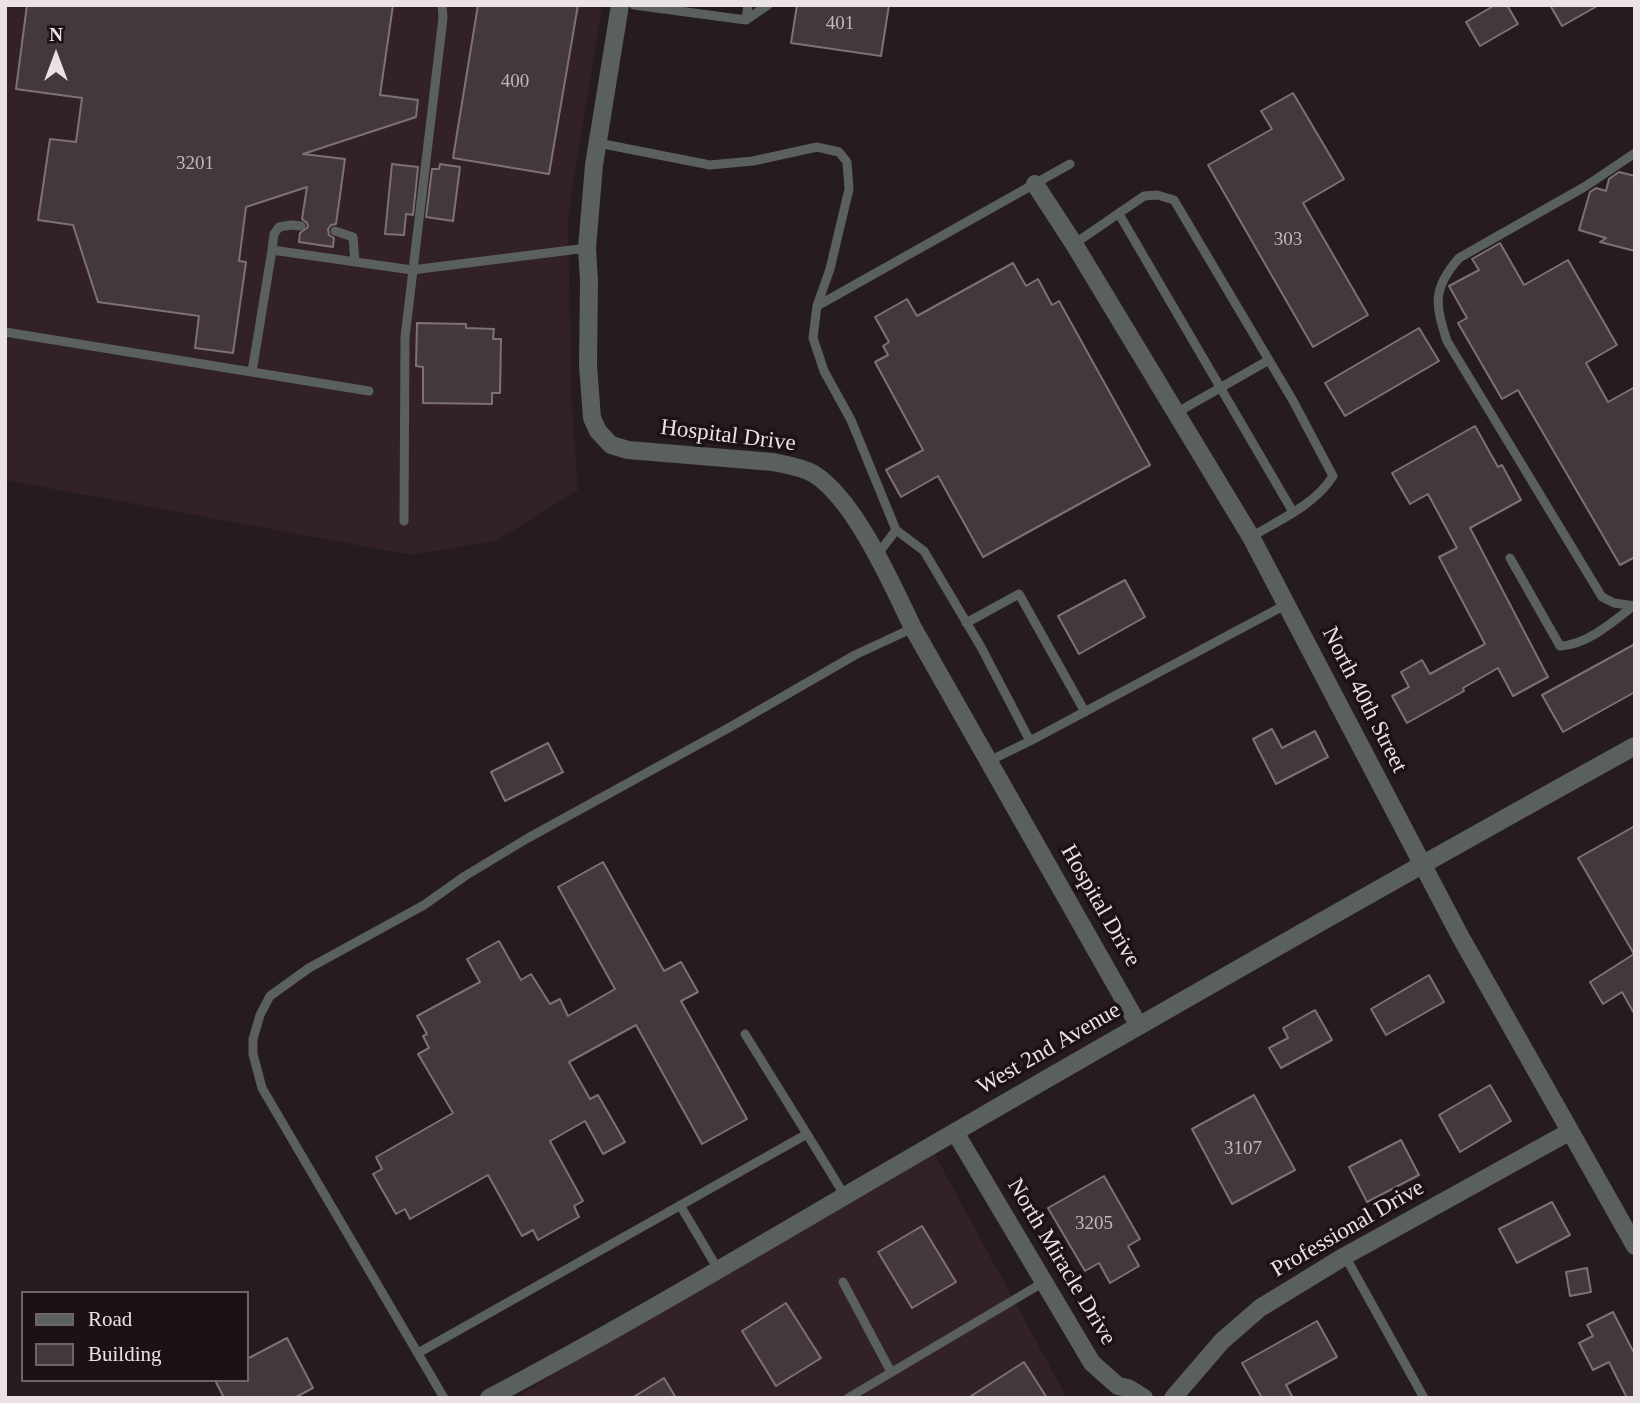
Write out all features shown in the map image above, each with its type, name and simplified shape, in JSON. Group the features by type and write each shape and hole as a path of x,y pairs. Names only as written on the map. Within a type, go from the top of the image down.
{"street":[{"name":"Hospital Drive","path":"620,5 598,143 587,248 588,365 592,418 598,431 611,445 628,450 773,462 797,467 813,473 831,487 855,519 913,628 1139,1026"},
{"name":"North 40th Street","path":"1035,184 1251,537 1421,864 1635,1246"},
{"name":"West 2nd Avenue","path":"489,1398 597,1341 1421,864 1635,746"},
{"name":"North Miracle Drive","path":"955,1132 1093,1363 1118,1386 1128,1388 1144,1398"},
{"name":"Professional Drive","path":"1173,1398 1222,1341 1260,1308 1345,1256 1569,1132"}],"lane":[{"path":"404,521 405,337 443,18 442,5"},
{"path":"634,5 685,9 746,20 768,5"},
{"path":"746,20 748,5"},
{"path":"598,143 710,165 753,161 817,147 839,152 848,162 849,188 830,268 817,306 813,338 824,371 851,420 896,530 924,551 1030,741"},
{"path":"1633,607 1602,597 1447,341 1439,317 1437,297 1446,273 1459,258 1586,186 1635,153"},
{"path":"817,306 1070,164"},
{"path":"1074,244 1144,197 1157,195 1174,200 1292,398 1333,476 1325,489 1251,537"},
{"path":"1119,214 1293,512"},
{"path":"252,372 274,234 279,227 301,226"},
{"path":"335,231 353,237 355,262"},
{"path":"272,250 412,270 587,248"},
{"path":"5,332 369,391"},
{"path":"1176,413 1269,360"},
{"path":"876,556 896,530"},
{"path":"1510,558 1560,646 1568,646 1606,628 1633,607"},
{"path":"966,623 1019,594 1085,712"},
{"path":"989,761 1287,604"},
{"path":"444,1398 262,1088 253,1054 253,1039 260,1015 270,996 309,968 424,905 465,876 528,838 733,726 855,655 913,628"},
{"path":"745,1034 845,1197"},
{"path":"418,1353 807,1134"},
{"path":"680,1205 719,1270"},
{"path":"1345,1256 1424,1398"},
{"path":"844,1282 891,1373"},
{"path":"848,1398 1044,1282"}],"shaded area":[{"path":"5,5 602,5 568,216 571,393 578,490 497,540 412,555 5,480"},
{"path":"930,1146 1067,1398 515,1398"}],"building":[{"path":"27,5 393,5 380,95 418,100 416,117 303,154 345,159 336,224 328,229 329,235 334,238 333,247 299,242 300,233 308,227 302,219 307,187 246,207 239,261 246,262 233,353 195,348 199,316 98,302 73,225 38,220 50,139 76,142 82,98 16,89"},
{"path":"478,5 578,5 549,174 453,158"},
{"path":"797,5 889,5 881,56 791,43"},
{"path":"1495,5 1507,5 1518,24 1480,46 1466,22"},
{"path":"1550,5 1599,5 1562,26"},
{"path":"1293,93 1344,179 1303,203 1368,315 1313,347 1208,165 1272,129 1261,111"},
{"path":"392,164 418,167 413,215 406,214 404,235 385,234"},
{"path":"440,164 460,167 453,221 426,217 432,169 439,169"},
{"path":"1619,172 1635,176 1635,251 1600,242 1606,238 1579,230 1590,192 1596,188 1606,191 1609,179"},
{"path":"1500,243 1524,285 1568,260 1617,345 1586,363 1608,402 1635,387 1635,557 1620,565 1518,390 1502,399 1458,323 1467,318 1449,286 1479,270 1472,259"},
{"path":"1013,263 1026,286 1038,279 1052,305 1059,301 1150,465 983,557 938,476 901,497 886,470 923,450 875,362 888,355 883,346 889,342 875,317 907,299 917,316"},
{"path":"417,323 466,324 466,328 494,329 493,339 501,339 500,393 492,393 492,404 423,403 423,367 416,366"},
{"path":"1419,328 1439,361 1345,416 1325,383"},
{"path":"1475,426 1498,467 1502,465 1521,500 1470,528 1548,677 1513,696 1498,668 1407,723 1392,696 1409,687 1401,672 1422,660 1430,674 1485,644 1439,557 1457,548 1428,494 1410,504 1392,473"},
{"path":"1125,580 1145,617 1079,654 1058,616"},
{"path":"1635,644 1635,692 1563,732 1542,695"},
{"path":"1272,729 1282,748 1315,731 1328,757 1276,784 1253,739"},
{"path":"548,743 563,772 505,801 491,772"},
{"path":"1635,826 1635,1015 1622,992 1603,1004 1590,982 1634,954 1578,858"},
{"path":"603,862 664,971 681,962 698,992 681,1001 747,1119 702,1144 636,1025 569,1062 590,1099 598,1095 625,1142 603,1154 585,1121 550,1141 583,1201 574,1206 579,1217 538,1240 533,1230 522,1236 488,1175 410,1219 405,1209 396,1214 373,1174 382,1169 376,1157 453,1113 418,1054 429,1048 423,1036 427,1034 417,1016 480,982 467,959 499,941 521,980 531,974 550,1004 560,999 568,1016 615,989 558,887"},
{"path":"1429,975 1444,1002 1386,1035 1371,1009"},
{"path":"1315,1010 1332,1040 1281,1068 1269,1048 1288,1038 1283,1028"},
{"path":"1490,1085 1511,1121 1460,1152 1439,1115"},
{"path":"1254,1095 1295,1170 1232,1204 1192,1129"},
{"path":"1401,1140 1419,1175 1367,1202 1349,1167"},
{"path":"1104,1176 1140,1239 1128,1246 1139,1266 1110,1283 1099,1263 1085,1271 1048,1208"},
{"path":"1552,1202 1570,1235 1517,1263 1499,1229"},
{"path":"922,1226 956,1282 912,1308 878,1252"},
{"path":"1587,1268 1591,1292 1570,1296 1566,1272"},
{"path":"786,1303 821,1358 776,1386 742,1331"},
{"path":"1613,1312 1635,1355 1635,1398 1627,1398 1609,1362 1593,1370 1579,1343 1593,1336 1587,1325"},
{"path":"1317,1321 1337,1357 1286,1385 1293,1398 1262,1398 1242,1363"},
{"path":"287,1338 313,1388 294,1398 224,1398 216,1382 248,1382 248,1358"},
{"path":"1024,1362 1047,1398 968,1398"},
{"path":"664,1378 676,1398 632,1398"}]}
